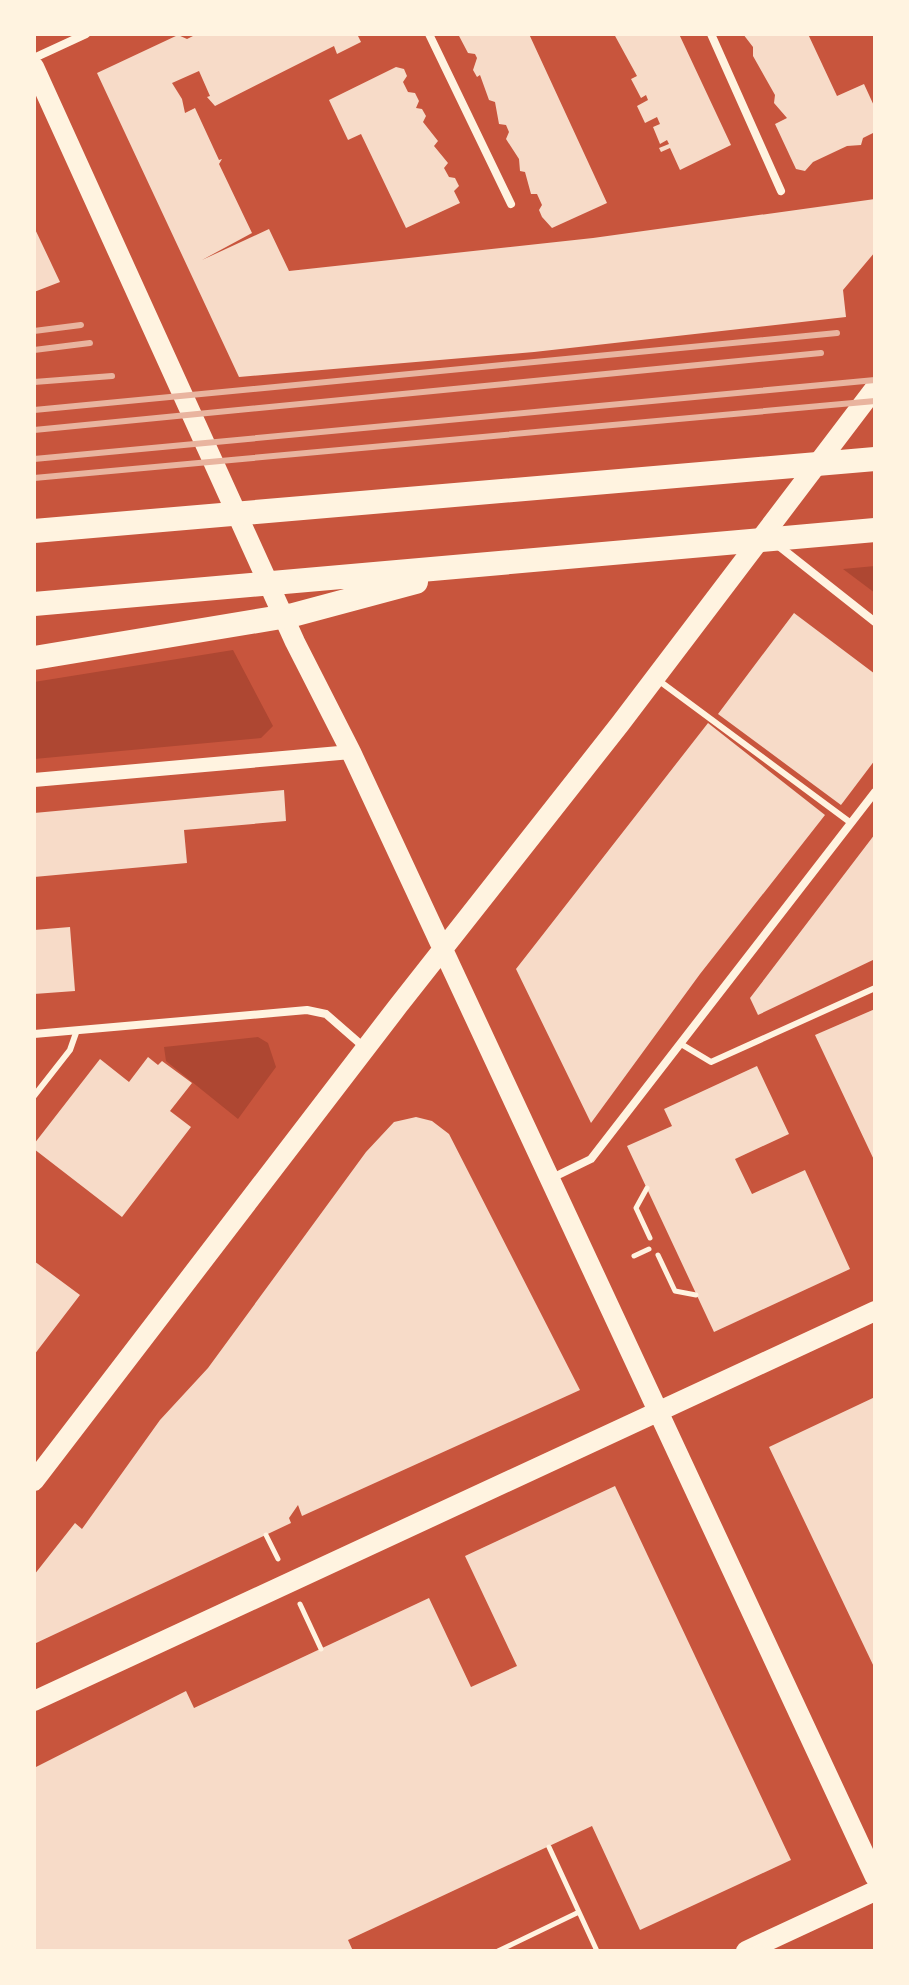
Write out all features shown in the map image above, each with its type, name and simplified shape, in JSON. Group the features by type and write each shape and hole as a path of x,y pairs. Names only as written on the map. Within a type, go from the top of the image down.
{"highway":[{"path":"34,531 875,459"},
{"path":"34,604 875,530"},
{"path":"34,658 293,615 475,566"}],"main road":[{"path":"34,67 295,642 351,752 547,1180 875,1877"},
{"path":"34,1481 875,388"},
{"path":"34,1701 875,1311"},
{"path":"746,1951 875,1891"}],"street":[{"path":"34,58 86,34"},
{"path":"429,34 511,204"},
{"path":"711,34 781,191"},
{"path":"764,532 821,582 875,622"},
{"path":"34,780 351,752"},
{"path":"547,1180 591,1159 875,792"},
{"path":"34,1034 307,1010 326,1014 365,1048"}],"lane":[{"path":"654,677 851,823"},
{"path":"681,1044 711,1062 875,988"},
{"path":"34,1096 70,1050 77,1030"}],"path":[{"path":"647,1188 636,1208 650,1238"},
{"path":"634,1256 649,1249"},
{"path":"658,1255 675,1291 696,1295"},
{"path":"549,1847 597,1951"},
{"path":"498,1951 579,1912"}],"shaded area":[{"path":"875,566 875,593 843,569"},
{"path":"233,650 273,726 261,738 34,759 34,682"},
{"path":"258,1037 268,1043 276,1067 238,1119 166,1061 164,1047"}],"building":[{"path":"197,34 357,34 361,42 337,54 334,46 215,106 207,97 210,96 199,71 172,83 182,99 185,113 195,108 219,160 222,159 219,164 252,233 202,260 269,229 289,271 593,238 875,199 875,252 843,290 846,317 534,352 239,377 97,73 178,35 187,39"},
{"path":"458,34 529,34 607,203 552,228 542,217 539,210 542,205 537,194 531,194 525,172 520,171 519,159 506,139 509,132 506,125 499,124 495,102 489,100 480,75 477,77 473,70 477,58 475,54 468,53"},
{"path":"614,34 679,34 731,145 680,170 670,148 661,152 659,148 669,144 667,140 660,144 653,127 660,124 657,117 645,123 637,106 648,100 646,95 641,98 631,79 637,76"},
{"path":"743,34 808,34 837,96 864,84 875,108 875,132 863,138 861,145 847,146 813,162 805,171 796,169 775,124 787,118 774,103 775,95 753,56 753,47"},
{"path":"396,67 404,69 407,76 403,82 408,92 415,93 419,101 416,108 422,109 426,116 423,122 438,141 434,146 448,163 444,168 459,186 454,191 460,203 406,228 361,134 348,140 329,100"},
{"path":"34,227 60,282 34,292"},
{"path":"794,613 875,674 875,760 841,805 718,714"},
{"path":"708,723 825,815 700,974 591,1123 516,969"},
{"path":"284,790 286,821 184,830 187,863 34,877 34,813"},
{"path":"875,834 875,959 758,1015 750,998"},
{"path":"70,927 75,991 34,994 34,930"},
{"path":"875,1009 875,1162 815,1035"},
{"path":"148,1057 158,1065 162,1061 192,1083 170,1111 191,1127 122,1217 34,1149 34,1144 100,1059 129,1082"},
{"path":"757,1066 789,1134 735,1159 752,1194 805,1170 850,1269 714,1332 627,1146 672,1126 664,1109"},
{"path":"416,1117 432,1121 449,1134 580,1390 302,1516 298,1505 289,1518 291,1523 34,1644 34,1575 75,1523 82,1529 160,1420 208,1368 366,1152 394,1122"},
{"path":"34,1261 80,1295 34,1355"},
{"path":"875,1397 875,1669 769,1447"},
{"path":"615,1486 791,1860 640,1930 592,1826 348,1940 353,1951 34,1951 34,1768 186,1691 194,1708 429,1598 471,1687 517,1666 465,1556"}],"railway":[{"path":"34,331 81,325"},
{"path":"34,410 837,333"},
{"path":"34,350 90,343"},
{"path":"34,430 821,353"},
{"path":"34,382 112,376"},
{"path":"34,459 875,380"},
{"path":"34,478 875,401"}]}
